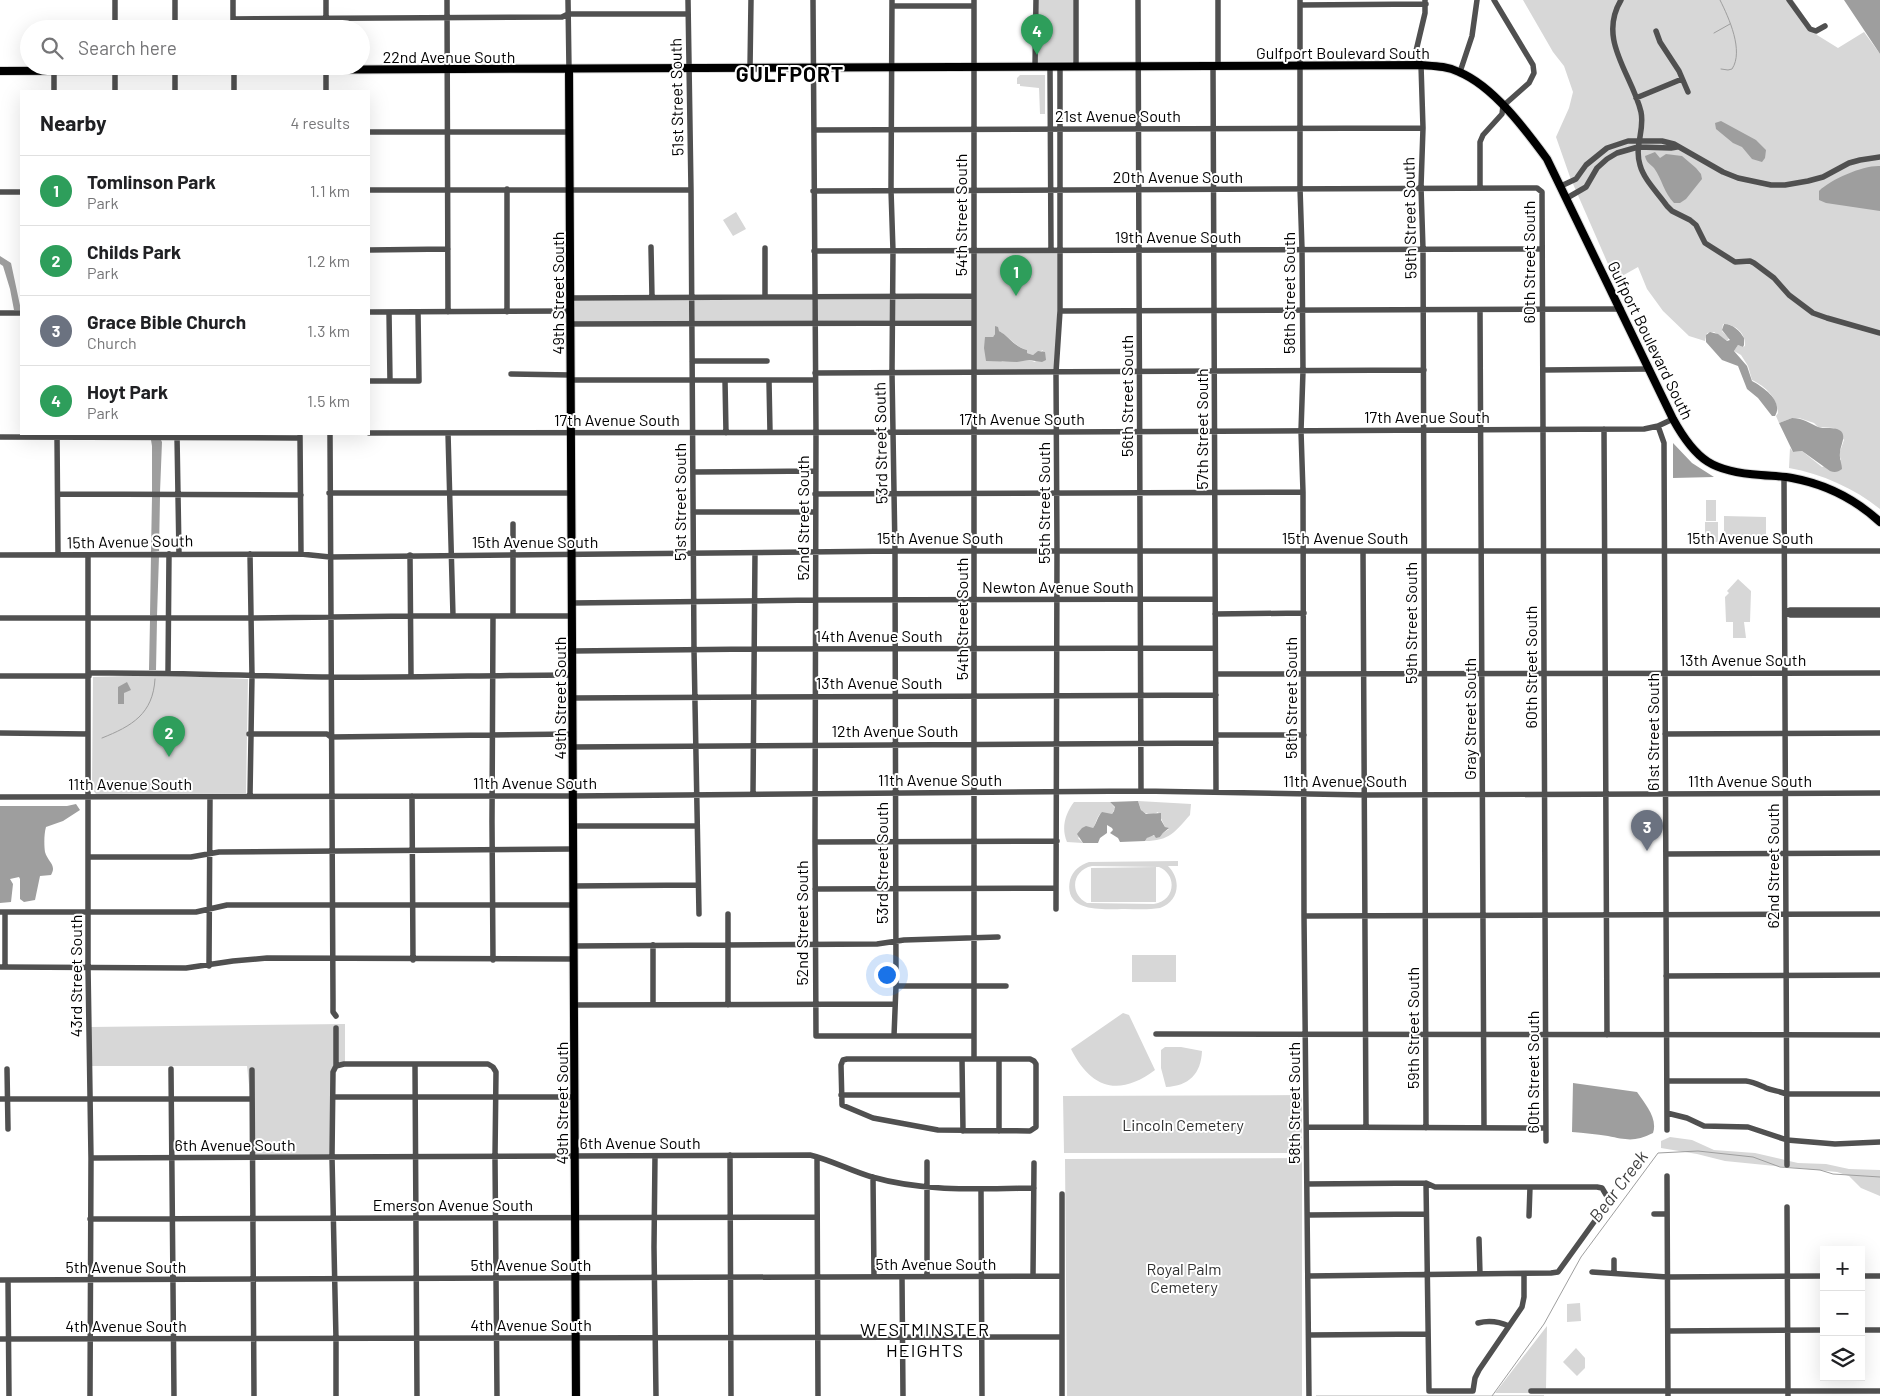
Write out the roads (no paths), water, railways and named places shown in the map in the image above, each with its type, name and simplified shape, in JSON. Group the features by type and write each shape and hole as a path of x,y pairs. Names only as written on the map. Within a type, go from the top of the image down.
{"main road":[{"name":"Gulfport Boulevard South","path":"569,69 1421,65 1442,67 1460,72 1480,84 1503,106 1529,134 1546,159 1567,198 1673,419 1691,448 1707,462 1732,472 1802,480 1833,490 1849,498 1880,522"},
{"name":"22nd Avenue South","path":"370,69 569,69"},
{"name":"49th Street South","path":"569,69 576,1396"},
{"name":"22nd Avenue South","path":"0,71 20,71"}],"street":[{"path":"114,0 114,20"},
{"path":"175,0 175,20"},
{"path":"233,0 233,19 562,17 568,14 688,14"},
{"path":"326,0 326,18"},
{"path":"447,0 448,312"},
{"name":"49th Street South","path":"568,0 569,69"},
{"name":"51st Street South","path":"688,0 694,698 699,914"},
{"path":"750,68 751,0"},
{"name":"52nd Street South","path":"812,0 816,432 816,1036 894,1036"},
{"path":"1035,67 1036,0"},
{"path":"1076,0 1076,67"},
{"name":"56th Street South","path":"1138,0 1141,792"},
{"name":"57th Street South","path":"1216,792 1213,128 1218,0"},
{"path":"1460,72 1472,36 1477,0"},
{"path":"1480,188 1480,142 1502,114 1503,106 1529,83 1534,73 1494,0"},
{"path":"1621,0 1613,22 1613,43 1636,98 1642,121 1638,144 1640,164 1643,173 1651,185 1672,211 1685,216 1696,225 1706,242 1734,262 1750,261 1754,263 1774,278 1789,295 1813,312 1880,334"},
{"path":"1789,0 1810,29 1816,31 1825,26"},
{"path":"1300,2 1426,2"},
{"name":"58th Street South","path":"1300,2 1300,188 1303,370 1301,431 1304,552 1304,916 1307,1035 1309,1396"},
{"name":"59th Street South","path":"1426,2 1424,23 1416,46 1417,56 1421,65 1422,128 1426,1128"},
{"path":"893,3 974,3"},
{"name":"53rd Street South","path":"893,3 891,190 895,551 896,986 894,1036"},
{"name":"54th Street South","path":"974,3 974,1059"},
{"path":"1656,31 1660,42 1671,58 1688,92"},
{"path":"1050,67 1051,250"},
{"name":"55th Street South","path":"1056,909 1056,372 1060,311 1060,67"},
{"path":"54,75 54,90"},
{"path":"114,75 115,90"},
{"path":"175,75 175,90"},
{"path":"234,75 234,90"},
{"path":"326,75 326,90"},
{"path":"1636,98 1682,79"},
{"name":"21st Avenue South","path":"814,130 1422,128"},
{"path":"370,132 570,132"},
{"path":"1561,186 1576,179 1586,165 1607,148 1623,142 1671,148 1677,147 1689,151 1723,172 1738,178 1785,185 1808,182 1823,177 1849,163 1880,157"},
{"path":"1567,198 1586,187 1596,168 1611,155 1638,144"},
{"path":"1611,155 1622,151"},
{"name":"20th Avenue South","path":"813,191 1214,190 1421,187 1537,188 1542,192"},
{"path":"507,189 507,312"},
{"path":"370,190 691,190"},
{"path":"0,192 20,192"},
{"name":"60th Street South","path":"1542,192 1546,1141"},
{"path":"651,247 652,297"},
{"path":"765,248 765,297"},
{"name":"19th Avenue South","path":"814,251 1542,248"},
{"path":"370,250 448,249"},
{"path":"570,298 973,296"},
{"path":"1060,311 1621,309"},
{"name":"Gray Street South","path":"1480,310 1484,1128"},
{"path":"370,312 570,311"},
{"path":"0,313 20,312"},
{"path":"389,312 390,381"},
{"path":"370,381 419,382 418,312"},
{"path":"570,324 973,323"},
{"path":"692,361 767,361"},
{"path":"1543,370 1649,369"},
{"path":"511,374 769,381 892,373 1424,370"},
{"path":"725,380 726,432"},
{"path":"769,381 770,432"},
{"name":"17th Avenue South","path":"370,433 1644,429 1658,426 1673,419"},
{"name":"61st Street South","path":"1658,426 1664,443 1667,1130"},
{"path":"1604,429 1607,1035"},
{"path":"448,433 448,493 453,616"},
{"path":"330,435 332,959 333,1009 336,1016"},
{"path":"57,436 58,555"},
{"path":"178,436 179,554"},
{"path":"0,437 300,436 301,554"},
{"path":"693,472 816,471"},
{"name":"62nd Street South","path":"1784,477 1787,1165"},
{"path":"815,494 1303,492"},
{"path":"329,493 571,493"},
{"path":"58,494 300,494"},
{"path":"693,512 815,512"},
{"path":"512,524 512,616"},
{"name":"15th Avenue South","path":"0,555 301,554 330,557 451,554 975,550 1304,552 1424,550 1880,551"},
{"path":"1364,551 1366,1127"},
{"path":"753,794 755,553"},
{"path":"168,673 169,554"},
{"path":"250,554 252,676 250,796"},
{"name":"43rd Street South","path":"88,555 88,967 91,1158 90,1396"},
{"path":"410,556 411,676"},
{"name":"Newton Avenue South","path":"572,603 1215,599"},
{"path":"1785,612 1790,610 1880,610"},
{"path":"1785,612 1790,615 1880,615"},
{"path":"1215,614 1304,613"},
{"path":"493,616 493,960"},
{"path":"0,618 572,616"},
{"name":"14th Avenue South","path":"572,651 1215,648"},
{"path":"0,676 168,673 331,677 572,675"},
{"name":"13th Avenue South","path":"1216,674 1880,673"},
{"name":"13th Avenue South","path":"572,698 1216,695"},
{"path":"0,733 88,734"},
{"path":"1665,734 1880,733"},
{"path":"250,734 327,734 331,737 572,734"},
{"path":"1216,735 1304,735"},
{"name":"12th Avenue South","path":"573,746 1216,744"},
{"name":"11th Avenue South","path":"0,797 573,796 975,792 1216,792 1365,795 1880,793"},
{"path":"412,796 413,960"},
{"path":"209,966 210,797"},
{"path":"573,826 698,826"},
{"path":"815,842 895,840 1057,841"},
{"path":"88,857 192,857 219,852 332,850 573,849"},
{"path":"1666,854 1880,853"},
{"path":"573,886 698,885"},
{"path":"815,889 1056,888"},
{"path":"573,905 227,905 196,912 3,912 2,967 186,968 268,958 413,960 574,959"},
{"path":"728,914 728,1005"},
{"path":"1304,916 1880,914"},
{"path":"574,946 877,944 895,940 998,937"},
{"path":"652,945 653,1005"},
{"path":"1666,976 1880,975"},
{"path":"896,986 1006,986"},
{"path":"574,1005 895,1004"},
{"path":"336,1028 336,1066 333,1072 332,1157 336,1396"},
{"path":"1156,1034 1880,1035"},
{"path":"894,1036 974,1036"},
{"path":"962,1059 963,1131"},
{"path":"999,1059 1000,1131"},
{"path":"999,1059 1034,1060 1036,1127 1033,1130 938,1130 873,1118 842,1105 841,1064 843,1060 999,1059"},
{"path":"336,1066 344,1064 488,1064 496,1072 495,1157 498,1396"},
{"path":"415,1064 417,1396"},
{"path":"7,1069 8,1129"},
{"path":"171,1069 174,1396"},
{"path":"252,1070 254,1396"},
{"path":"1667,1081 1756,1082 1765,1088 1786,1094 1880,1094"},
{"path":"841,1095 962,1095"},
{"path":"333,1098 574,1097"},
{"path":"0,1099 252,1099"},
{"path":"1667,1113 1687,1118 1704,1126 1748,1128 1787,1140 1835,1144 1880,1142"},
{"path":"1307,1127 1545,1128"},
{"path":"730,1155 731,1396"},
{"name":"6th Avenue South","path":"91,1158 810,1155 873,1178 926,1187 1034,1188"},
{"path":"655,1156 656,1396"},
{"path":"817,1157 818,1396"},
{"path":"927,1162 927,1276"},
{"path":"1033,1276 1034,1163"},
{"path":"1667,1176 1668,1394"},
{"path":"873,1178 874,1277"},
{"path":"1308,1184 1426,1183 1434,1187 1597,1187 1602,1188 1608,1198 1607,1204 1558,1272 1308,1276"},
{"path":"1426,1183 1428,1391 1473,1391 1475,1378 1479,1370 1522,1307 1524,1274"},
{"path":"1529,1216 1530,1187"},
{"path":"981,1189 982,1396"},
{"path":"1062,1194 1062,1396"},
{"path":"1787,1207 1788,1394"},
{"path":"1308,1215 1426,1214"},
{"path":"1654,1214 1667,1214"},
{"name":"Emerson Avenue South","path":"90,1219 816,1217"},
{"path":"1479,1239 1480,1274"},
{"path":"1614,1260 1614,1272"},
{"path":"1592,1272 1668,1277 1820,1276"},
{"path":"902,1276 903,1396"},
{"name":"5th Avenue South","path":"0,1280 1062,1276"},
{"path":"1865,1276 1880,1276"},
{"path":"8,1280 9,1396"},
{"path":"1478,1324 1485,1321 1496,1321 1509,1326"},
{"path":"1668,1331 1820,1330"},
{"path":"1865,1330 1880,1330"},
{"path":"1309,1335 1428,1334"},
{"name":"4th Avenue South","path":"0,1340 1062,1337"},
{"path":"1531,1392 1548,1394 1788,1394 1880,1391"}],"waterway":[{"path":"1720,0 1734,34 1736,44 1735,62 1732,69 1721,69"},
{"path":"1714,33 1730,24"},
{"path":"102,738 123,729 139,717 150,701 155,679"},
{"name":"Bear Creek","path":"1492,1396 1544,1324 1581,1257 1658,1153 1698,1151 1753,1157 1780,1167 1820,1170 1833,1174 1880,1177"}],"place":[{"name":"Hoyt Park","path":"1037,55"},
{"name":"Tomlinson Park","path":"1016,296"},
{"name":"Childs Park","path":"169,757"},
{"name":"Grace Bible Church","path":"1647,851"}],"district":[{"name":"GULFPORT","path":"790,73"},
{"name":"WESTMINSTER HEIGHTS","path":"925,1339"}],"park label":[{"name":"Lincoln Cemetery","path":"1183,1124"},
{"name":"Royal Palm Cemetery","path":"1184,1277"}]}
